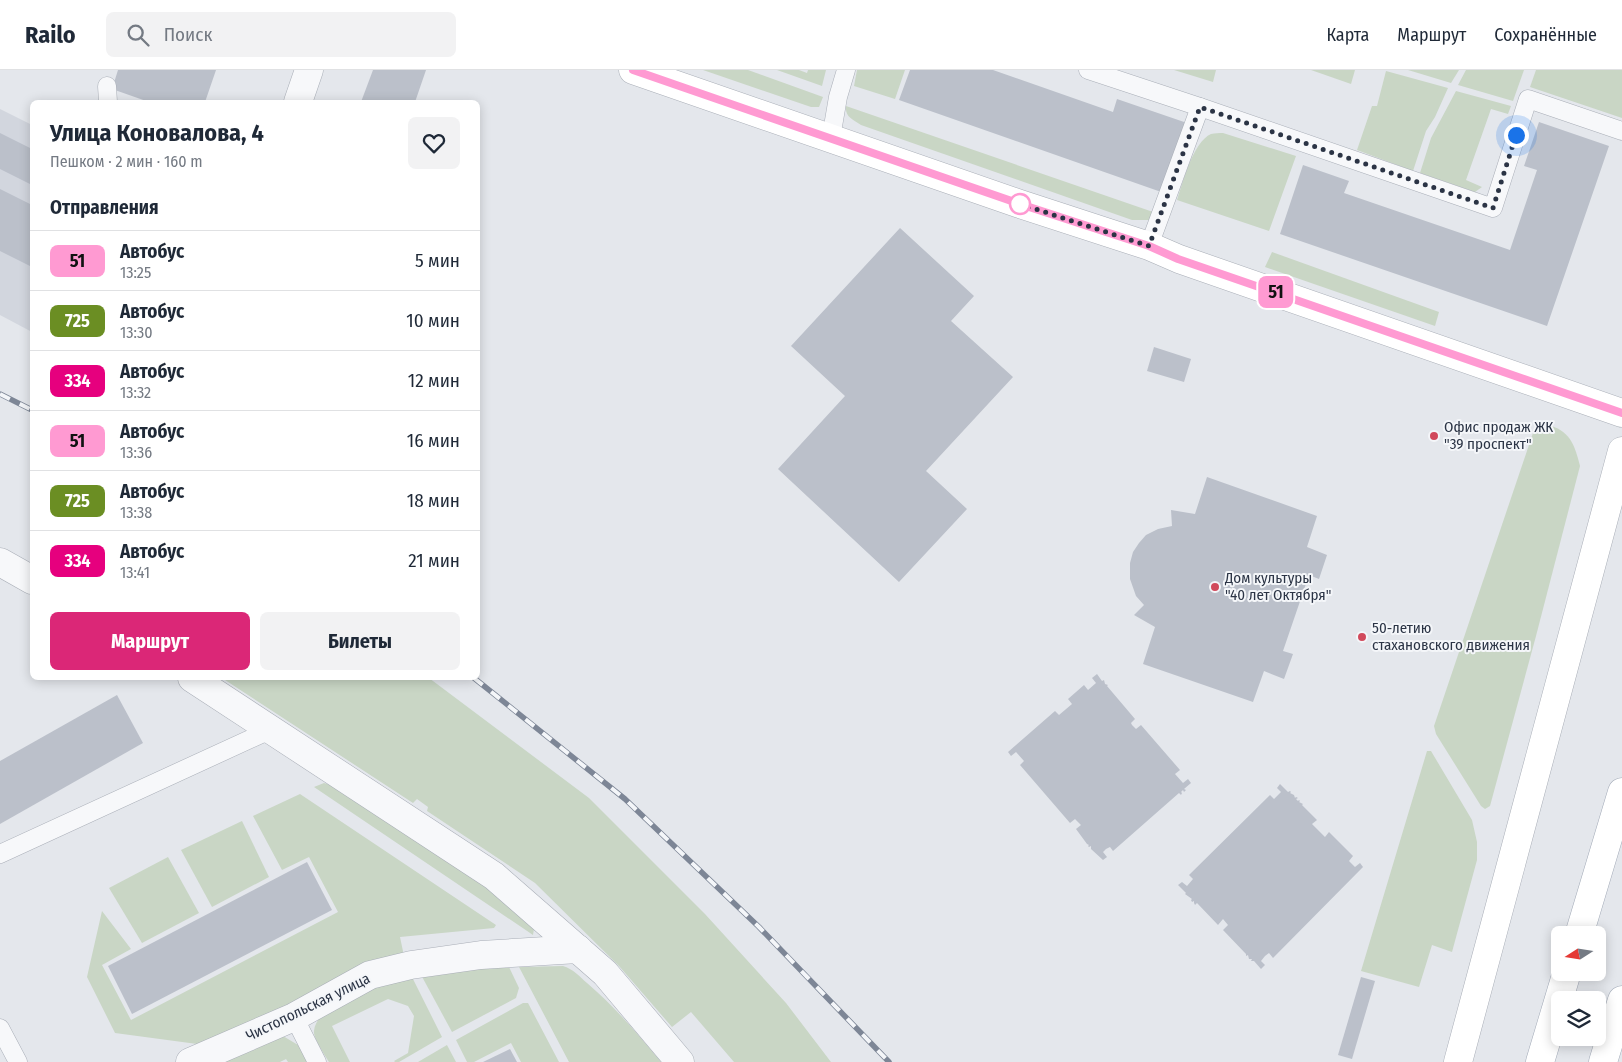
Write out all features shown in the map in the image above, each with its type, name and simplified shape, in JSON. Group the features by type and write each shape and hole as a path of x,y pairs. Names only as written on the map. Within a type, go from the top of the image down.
{"street":[{"path":"299,100 309,70"},
{"path":"633,70 1020,204 1149,246 1178,259 1622,413"},
{"path":"1458,1062 1622,452"},
{"path":"0,562 30,579"},
{"path":"195,680 494,876 605,973 680,1062"},
{"path":"1582,926 1622,792"},
{"name":"Чистопольская улица","path":"190,1062 294,1017 370,975 411,965 481,954 578,949"},
{"path":"1540,1062 1564,981"},
{"path":"1603,1062 1622,1000"}],"lane":[{"path":"831,138 838,97 846,70"},
{"path":"1088,70 1493,208 1528,98 1622,132"},
{"path":"1149,246 1200,107"},
{"path":"0,854 272,729"},
{"path":"294,1017 318,1062"},
{"path":"0,1028 18,1062"}],"shaded area":[{"path":"0,109 30,124 30,331 0,315"}],"green space":[{"path":"703,70 748,70 823,97 819,107 811,107"},
{"path":"777,70 799,70 807,73 808,70 826,70 822,86"},
{"path":"857,70 905,70 895,99 854,86"},
{"path":"1174,70 1216,70 1213,82"},
{"path":"1311,70 1355,70 1351,84"},
{"path":"1408,70 1459,70 1451,83"},
{"path":"1466,70 1524,70 1513,101 1458,85"},
{"path":"1536,70 1622,70 1622,118 1530,87"},
{"path":"1386,71 1448,88 1435,117 1426,131 1413,171 1357,150 1372,106 1377,106"},
{"path":"1456,91 1511,106 1508,114 1491,109 1466,180 1482,187 1475,192 1420,173 1431,138"},
{"path":"846,106 1156,213 1150,220 1132,220 861,125 848,115"},
{"path":"1223,133 1296,156 1269,231 1177,200 1190,163 1199,145 1211,134"},
{"path":"1272,252 1439,312 1435,326 1265,267"},
{"path":"1540,422 1557,428 1568,436 1575,448 1580,466 1490,806 1485,809 1481,806 1436,734 1434,726 1533,433"},
{"path":"225,680 432,680 589,798 705,914 786,1003 831,1062 734,1062 691,1012 672,1027 619,966 535,883 427,811 428,807 417,799 413,803"},
{"path":"1427,751 1431,751 1472,820 1477,842 1477,860 1452,952 1432,945 1419,987 1361,971"},
{"path":"324,783 334,786 463,870 534,929 533,935 314,787"},
{"path":"300,794 496,925 494,928 400,937 404,956 212,1046 115,1033 87,977 102,911 131,949 102,965 131,1020 338,912 309,857 282,870 253,816"},
{"path":"242,821 269,877 212,907 181,850"},
{"path":"168,857 199,913 142,943 109,888"},
{"path":"563,966 576,973 607,1002 661,1062 569,1062 519,967"},
{"path":"509,967 519,988 516,998 452,1032 420,973"},
{"path":"411,975 442,1037 399,1062 395,1062 408,1053 414,1016 408,1006 388,999 332,1026 350,1062 329,1062 314,1034 318,1021 327,1011 354,995"},
{"path":"523,1003 528,1003 559,1062 521,1062 511,1043 474,1062 467,1062 456,1040"},
{"path":"283,1036 298,1045 307,1062 288,1062 286,1059 280,1062 220,1062"},
{"path":"447,1045 456,1062 418,1062"}],"building":[{"path":"118,70 216,70 206,100 143,100 112,89"},
{"path":"373,70 426,70 416,100 362,100"},
{"path":"910,70 993,70 1113,112 1117,99 1187,123 1164,193 899,100"},
{"path":"1539,122 1609,146 1547,326 1280,234 1303,165 1349,181 1344,193 1510,250 1537,170 1524,166"},
{"path":"0,133 30,148 30,184 0,169"},
{"path":"0,189 30,204 30,266 0,251"},
{"path":"900,228 974,296 951,321 1013,377 926,471 967,509 899,582 778,469 845,396 791,346"},
{"path":"1154,347 1191,359 1184,382 1147,371"},
{"name":"Дом культуры \"40 лет Октября\"","path":"1207,477 1317,516 1307,547 1327,555 1319,579 1309,575 1283,651 1293,654 1284,679 1264,671 1253,702 1143,664 1155,627 1134,615 1144,605 1136,596 1130,579 1130,563 1133,552 1146,535 1158,529 1172,526 1171,510 1195,514"},
{"path":"1097,674 1135,719 1131,723 1132,725 1136,729 1141,725 1180,770 1175,774 1183,783 1188,779 1191,783 1184,789 1186,790 1184,792 1183,790 1181,792 1181,795 1179,793 1113,851 1110,847 1106,849 1103,852 1107,857 1103,860 1091,849 1091,846 1088,846 1076,829 1081,825 1075,819 1070,823 1020,765 1024,761 1016,752 1011,756 1008,752 1055,711 1059,715 1072,704 1068,699 1084,685 1088,690 1096,683 1092,678"},
{"path":"117,695 143,743 0,824 0,761"},
{"path":"1280,784 1288,792 1290,791 1295,798 1298,798 1296,799 1317,820 1312,824 1325,837 1329,832 1353,856 1349,861 1355,867 1360,863 1363,867 1273,958 1269,953 1265,956 1261,961 1265,965 1261,969 1254,961 1251,961 1252,959 1249,959 1248,955 1246,956 1223,930 1228,925 1223,919 1218,925 1197,903 1195,905 1194,901 1192,902 1192,899 1178,885 1182,882 1187,886 1193,879 1189,875 1270,795 1274,799 1281,792 1277,788"},
{"path":"307,862 332,910 132,1014 108,966"},
{"path":"1361,977 1375,981 1352,1059 1338,1055"},
{"path":"510,1049 517,1062 483,1062"}],"railway":[{"path":"0,394 30,409"},
{"path":"476,680 625,799 759,927 889,1062"}],"bus line":[{"name":"51","path":"633,70 1020,204 1149,246 1178,259 1622,413"}],"place":[{"name":"Офис продаж ЖК \"39 проспект\"","path":"1434,436"},
{"name":"Дом культуры \"40 лет Октября\"","path":"1215,587"},
{"name":"50-летию стахановского движения","path":"1362,637"}],"route":[{"path":"1020,204 1149,246 1200,107 1493,208 1516,135"}]}
